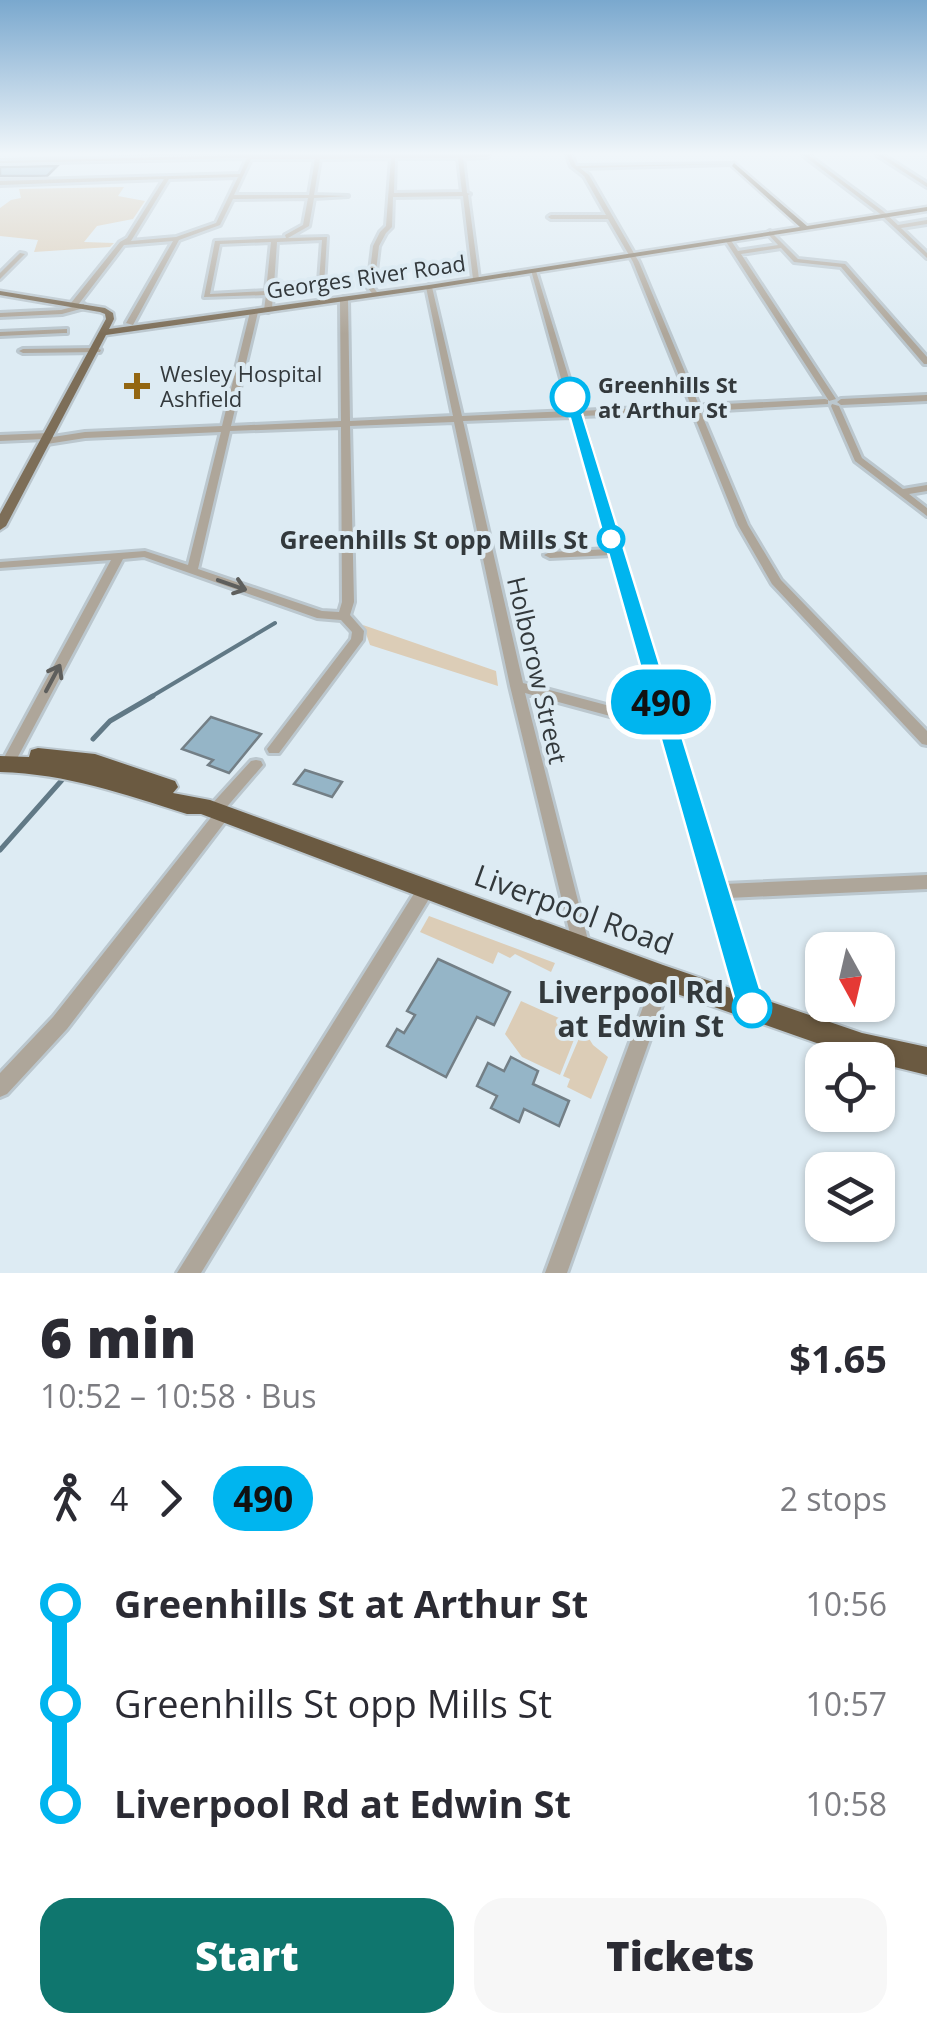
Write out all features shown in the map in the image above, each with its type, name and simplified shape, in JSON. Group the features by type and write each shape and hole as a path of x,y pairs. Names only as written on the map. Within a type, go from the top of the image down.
{"highway":[{"name":"Liverpool Road","path":"5,760 67,770 187,806 213,810 663,977 862,1046 927,1061"}],"main road":[{"path":"790,214 806,228"},
{"name":"Georges River Road","path":"106,332 430,287 894,214"},
{"path":"0,293 108,313 106,332 50,436 5,506 0,526"}],"street":[{"path":"0,315 62,312 78,306 144,214"},
{"path":"122,242 177,239 220,222 224,214"},
{"path":"274,240 306,226 308,214"},
{"path":"376,295 371,288 372,275 379,236 389,227 390,214"},
{"path":"469,214 476,280"},
{"path":"884,216 927,256"},
{"path":"552,217 605,217 621,250 631,255 743,526 776,582 927,740"},
{"path":"897,227 927,222"},
{"path":"770,233 796,262 844,264 927,362"},
{"path":"324,238 322,284 269,290 206,296 217,242 324,238"},
{"path":"130,323 177,239"},
{"path":"268,310 274,240"},
{"path":"728,240 834,402 858,459 927,512"},
{"path":"738,253 783,246"},
{"path":"0,278 22,254"},
{"path":"533,270 752,1008"},
{"name":"Holborow Street","path":"430,287 518,686 580,944"},
{"path":"344,299 348,602 344,616"},
{"path":"192,571 254,312"},
{"path":"0,334 64,331"},
{"path":"23,352 96,350"},
{"path":"0,438 927,398"},
{"path":"902,492 927,488"},
{"path":"550,555 615,552"},
{"path":"0,565 149,555 321,616 344,616 358,631 358,640 274,749"},
{"path":"5,760 119,556"},
{"path":"518,686 668,726"},
{"path":"0,1087 60,1023 213,810 256,766"},
{"path":"716,891 927,882"},
{"path":"188,1273 426,889"},
{"path":"556,1273 663,977"}],"shaded area":[{"path":"0,214 136,214 133,219 97,226 84,242 114,243 110,247 34,252 38,240 0,236"},
{"path":"363,625 496,671 498,686 370,645"},
{"path":"429,916 555,963 551,972 515,954 510,958 498,952 493,964 420,932"},
{"path":"521,1001 579,1027 560,1075 522,1057 505,1034"},
{"path":"583,1029 593,1045 608,1057 591,1099 567,1087 570,1079 563,1076"}],"building":[{"path":"211,717 261,734 229,773 208,765 213,760 182,749"},
{"path":"305,770 342,782 332,797 294,784"},
{"path":"438,959 510,992 494,1025 477,1017 446,1077 387,1046 397,1029 404,1033 415,1015 407,1011"},
{"path":"511,1057 538,1071 533,1084 569,1101 559,1126 524,1109 519,1122 491,1108 497,1096 477,1086 488,1063 504,1071"}],"waterway":[{"path":"149,698 275,623"},
{"path":"93,739 110,721 153,696"},
{"path":"0,850 62,780"}],"bus line":[{"name":"490","path":"570,397 752,1008"}],"place":[{"name":"Wesley Hospital Ashfield","path":"137,386"},
{"name":"Greenhills St at Arthur St","path":"570,397"},
{"name":"Greenhills St opp Mills St","path":"611,539"},
{"name":"Liverpool Rd at Edwin St","path":"752,1008"}]}
